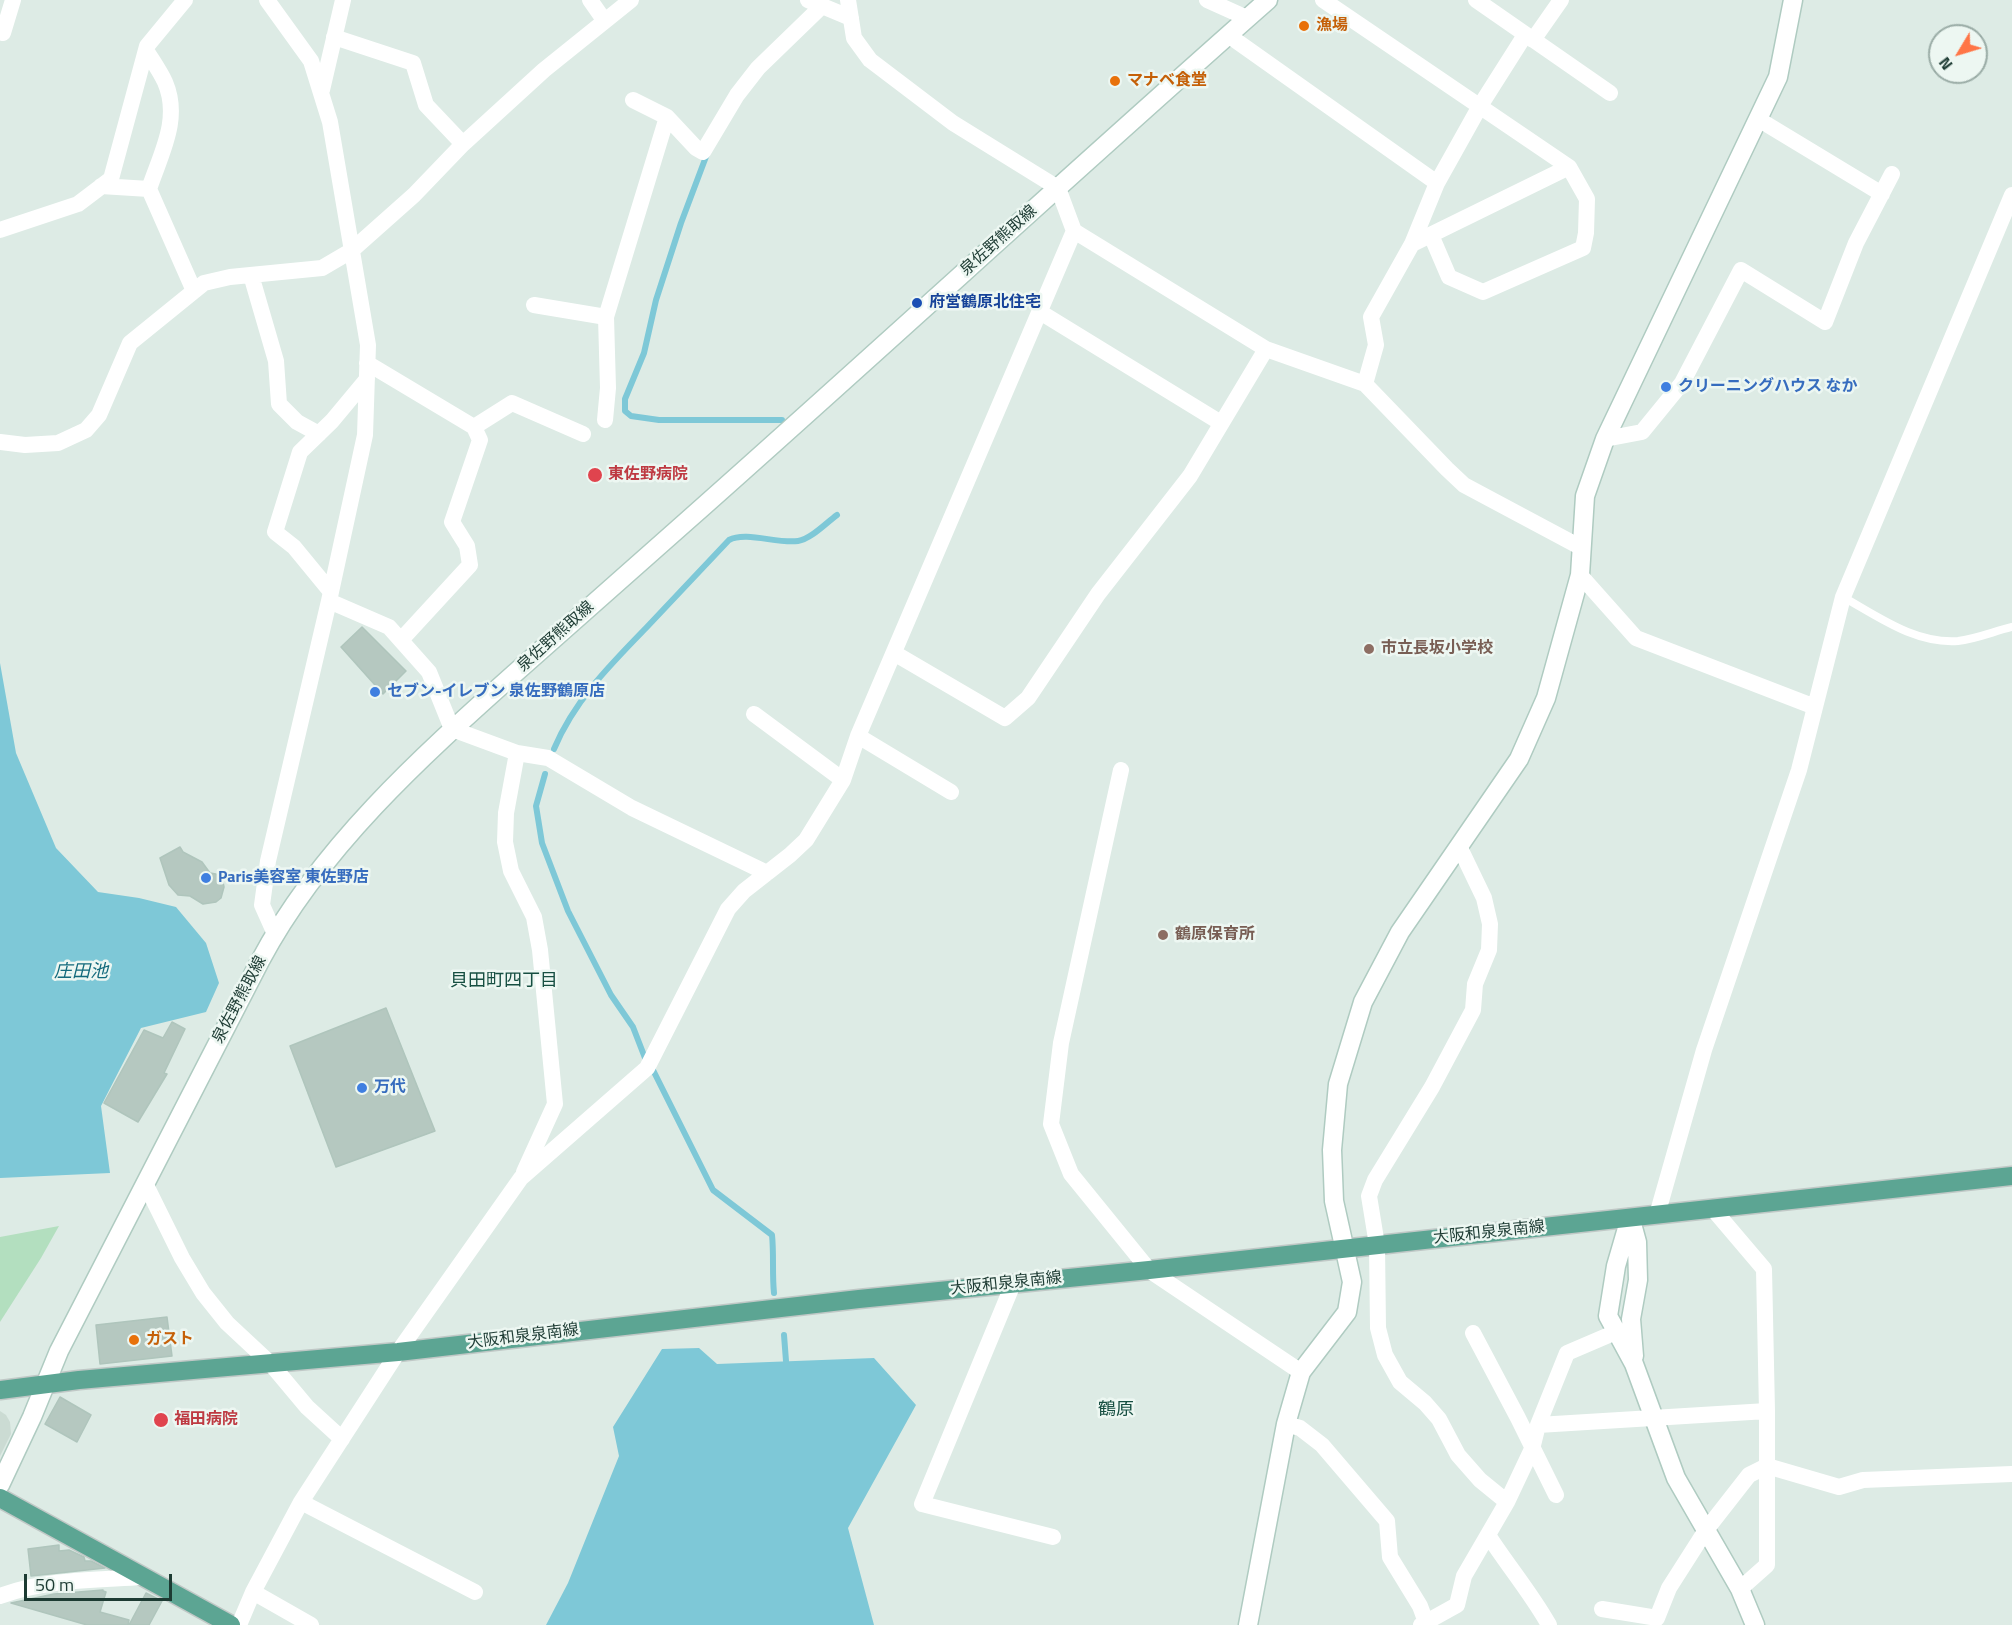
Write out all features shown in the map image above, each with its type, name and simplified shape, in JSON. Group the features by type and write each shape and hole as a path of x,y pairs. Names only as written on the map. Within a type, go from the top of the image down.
{"main road":[{"name":"大阪和泉泉南線","path":"0,1390 398,1352 859,1299 1149,1270 2012,1176"},
{"path":"0,1498 231,1625"}],"street":[{"path":"3,33 13,0"},
{"path":"0,230 78,204 111,179 146,50 185,0"},
{"path":"267,0 311,61 322,91 330,122 368,345 365,435 268,861 262,905 275,934"},
{"path":"322,91 343,0"},
{"path":"590,0 604,20"},
{"path":"0,442 25,445 58,443 86,430 99,415 130,343 204,283 230,277 322,268 351,251 414,195 463,144 544,70 631,0"},
{"path":"1207,0 1247,18"},
{"name":"泉佐野熊取線","path":"0,1485 32,1417 59,1351 275,934 327,861 375,807 452,729 1268,0"},
{"path":"1323,0 1569,167 1587,199 1583,248 1483,292 1449,277 1431,235"},
{"path":"1476,0 1610,93"},
{"path":"1365,384 1376,345 1371,317 1412,244 1437,183 1479,106 1529,37 1561,0"},
{"path":"1248,1625 1286,1424 1301,1372 1347,1312 1352,1282 1334,1201 1332,1150 1338,1084 1363,1002 1400,932 1519,759 1546,698 1580,575 1585,496 1605,439 1779,77 1793,0"},
{"path":"633,100 668,117 703,153 737,95 815,3 852,7 854,38 870,60 953,123 1058,188 1074,231 1266,349 1365,384 1464,484 1582,548"},
{"path":"1228,35 1437,183"},
{"path":"334,37 413,63 426,105 463,144"},
{"path":"146,50 171,98 172,121 149,189 194,291"},
{"path":"605,420 608,388 606,317 668,117"},
{"path":"1758,119 1882,194"},
{"path":"1412,244 1569,167"},
{"path":"1605,439 1642,432 1682,383 1741,270 1825,322 1856,243 1892,174"},
{"path":"101,186 149,189"},
{"path":"1657,1215 1704,1050 1799,770 1843,597 2012,195"},
{"path":"521,1178 647,1068 728,909 744,891 806,840 843,780 858,736 1074,231"},
{"path":"251,275 276,361 279,404 297,422 319,434"},
{"path":"534,305 606,317"},
{"path":"1040,312 1221,423"},
{"path":"894,652 1005,718 1028,698 1098,594 1190,476 1266,349"},
{"path":"367,371 474,427 480,440 452,522 467,546 470,565 401,640"},
{"path":"367,371 319,434 300,452 275,532 294,547 330,596 389,627 401,640 429,672 452,729 517,753 548,758 632,808 767,873"},
{"path":"474,427 512,403 583,434"},
{"path":"1580,575 1636,638 1815,707"},
{"path":"754,714 843,780"},
{"path":"858,736 951,792"},
{"path":"240,1625 253,1592 301,1502 398,1352 521,1178 555,1104 540,950 534,917 511,871 505,842 506,813 517,753"},
{"path":"1121,770 1061,1043 1051,1124 1071,1174 1149,1270 1301,1372"},
{"path":"1459,846 1484,898 1490,924 1489,950 1475,984 1473,1010 1432,1087 1375,1179 1369,1196 1377,1245 1378,1328 1385,1355 1400,1382 1425,1403 1439,1419 1458,1455 1480,1480 1507,1502"},
{"path":"145,1183 182,1258 203,1293 227,1323 271,1364 307,1407 342,1439"},
{"path":"1713,1209 1764,1269 1767,1565 1740,1589"},
{"path":"1630,1218 1616,1266 1608,1317 1634,1364 1676,1478 1740,1589 1755,1625"},
{"path":"1630,1218 1637,1242 1638,1280 1631,1319 1634,1364"},
{"path":"1013,1284 921,1504 1053,1537"},
{"path":"1286,1424 1300,1428 1322,1445 1388,1521 1390,1557 1420,1606 1425,1624 1456,1605 1464,1576 1507,1502 1532,1449 1538,1425 1568,1353 1616,1332"},
{"path":"1473,1333 1556,1495"},
{"path":"1538,1425 1767,1411"},
{"path":"1602,1609 1657,1618 1669,1588 1706,1530 1749,1475 1767,1466 1839,1487 1863,1480 2012,1474"},
{"path":"301,1502 475,1592"},
{"path":"1488,1535 1508,1566 1535,1600 1549,1625"},
{"path":"0,1596 39,1585 142,1577"},
{"path":"253,1592 312,1625"}],"lane":[{"path":"1843,597 1910,634 1932,641 1960,641 2012,627"}],"shaded area":[{"path":"0,1411 10,1422 11,1434 0,1456"}],"green space":[{"path":"59,1226 41,1258 0,1322 0,1237"}],"water":[{"name":"庄田池","path":"0,663 16,753 56,848 98,892 139,898 176,907 206,943 219,983 206,1012 141,1028 101,1106 110,1173 0,1178"},
{"path":"699,1348 717,1364 874,1358 916,1405 848,1528 874,1625 546,1625 568,1583 619,1456 613,1427 662,1349"}],"building":[{"path":"362,627 406,671 383,694 341,647"},
{"path":"180,847 183,852 202,862 210,873 216,874 223,882 221,898 216,902 203,904 190,896 178,895 169,885 160,858"},
{"name":"万代","path":"386,1008 435,1131 336,1167 290,1046"},
{"path":"172,1022 185,1029 164,1073 167,1074 138,1122 104,1103 144,1030 163,1038"},
{"name":"ガスト","path":"167,1317 172,1356 100,1364 96,1325"},
{"path":"60,1397 91,1415 77,1442 45,1424"},
{"path":"59,1545 59,1551 69,1550 84,1557 85,1561 91,1561 105,1568 31,1576 28,1549"},
{"path":"103,1590 106,1592 100,1612 129,1620 128,1625 87,1625 11,1603 54,1594"},
{"path":"146,1593 162,1601 149,1625 129,1625"}],"waterway":[{"path":"707,154 656,300 644,353 625,399 625,411 631,416 659,420 782,420"},
{"path":"554,749 572,715 594,684 729,540 744,537 781,541 803,540 837,515"},
{"path":"545,774 536,806 542,843 568,911 611,995 633,1027 645,1058"},
{"path":"653,1070 713,1190 772,1235 774,1293"},
{"path":"784,1335 786,1361"}],"place":[{"name":"漁場","path":"1304,26"},
{"name":"マナベ食堂","path":"1115,81"},
{"name":"府営鶴原北住宅","path":"917,303"},
{"name":"クリーニングハウス なか","path":"1666,387"},
{"name":"東佐野病院","path":"595,475"},
{"name":"市立長坂小学校","path":"1369,649"},
{"name":"セブン-イレブン 泉佐野鶴原店","path":"375,692"},
{"name":"Paris美容室 東佐野店","path":"206,878"},
{"name":"鶴原保育所","path":"1163,935"},
{"name":"万代","path":"362,1088"},
{"name":"ガスト","path":"134,1340"},
{"name":"福田病院","path":"161,1420"}],"district":[{"name":"貝田町四丁目","path":"504,982"},
{"name":"鶴原","path":"1116,1411"}]}
